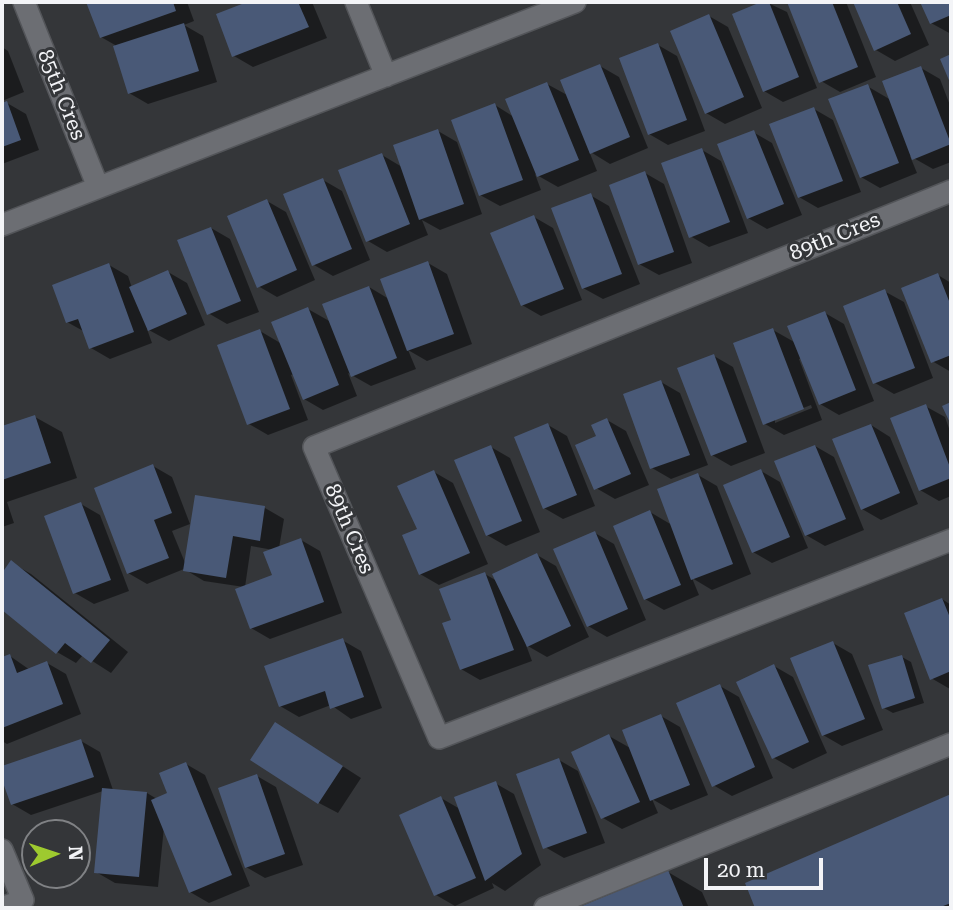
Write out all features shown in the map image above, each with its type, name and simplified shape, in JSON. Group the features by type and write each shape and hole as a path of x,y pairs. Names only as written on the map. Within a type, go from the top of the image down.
{"street":[{"name":"85th Cres","path":"24,2 98,187"},
{"path":"356,2 386,76"},
{"path":"2,225 575,2"},
{"name":"89th Cres","path":"951,191 314,447 439,738 951,540"},
{"path":"545,908 951,744"},
{"path":"2,850 23,900 2,908"}],"building":[{"path":"86,2 173,2 176,11 100,38"},
{"path":"247,2 298,2 309,27 232,57 216,14"},
{"path":"761,2 769,2 799,77 763,92 732,14"},
{"path":"787,2 832,2 858,67 819,83"},
{"path":"853,2 897,2 911,34 874,51"},
{"path":"920,2 951,2 951,15 930,24"},
{"path":"709,14 744,97 705,114 670,31"},
{"path":"184,23 199,71 128,94 113,46"},
{"path":"658,43 687,120 648,135 619,58"},
{"path":"951,54 951,85 940,59"},
{"path":"600,64 630,137 590,154 560,80"},
{"path":"921,66 951,144 912,160 882,81"},
{"path":"547,82 579,160 537,177 505,99"},
{"path":"868,84 899,163 860,178 828,99"},
{"path":"7,101 21,140 2,147 2,103"},
{"path":"495,103 523,180 479,196 451,120"},
{"path":"814,107 843,181 798,198 769,124"},
{"path":"438,129 464,204 419,220 393,145"},
{"path":"754,130 784,204 747,219 717,144"},
{"path":"702,148 730,222 689,238 661,163"},
{"path":"382,153 410,224 366,242 338,170"},
{"path":"645,171 674,252 638,265 609,185"},
{"path":"323,178 352,249 312,266 283,194"},
{"path":"591,193 622,274 582,289 551,208"},
{"path":"267,199 297,270 257,288 227,216"},
{"path":"534,215 564,289 521,306 490,233"},
{"path":"211,227 241,301 207,315 177,240"},
{"path":"428,261 454,334 407,351 380,279"},
{"path":"109,263 134,332 89,349 78,319 66,323 52,285"},
{"path":"168,270 187,314 148,331 129,287"},
{"path":"938,273 951,306 951,355 931,363 901,288"},
{"path":"369,286 397,358 351,377 322,304"},
{"path":"885,289 915,368 873,384 843,306"},
{"path":"308,307 339,385 303,400 271,322"},
{"path":"825,311 856,390 819,405 787,326"},
{"path":"773,328 804,409 763,425 733,343"},
{"path":"260,329 290,409 247,425 217,345"},
{"path":"714,354 747,442 711,456 677,368"},
{"path":"661,380 690,455 650,469 623,394"},
{"path":"951,402 951,425 942,406"},
{"path":"926,404 951,470 951,478 919,491 890,418"},
{"path":"35,415 51,463 2,480 2,426"},
{"path":"607,418 631,474 594,490 575,445 596,436 591,425"},
{"path":"548,423 577,495 543,509 514,437"},
{"path":"871,424 900,493 861,510 832,439"},
{"path":"491,445 522,521 486,536 454,460"},
{"path":"815,445 846,519 805,536 774,461"},
{"path":"153,464 172,513 154,520 169,558 127,574 94,488"},
{"path":"761,469 790,537 752,553 723,485"},
{"path":"434,470 470,553 419,575 402,535 417,529 397,486"},
{"path":"698,473 733,564 691,580 657,489"},
{"path":"195,495 265,506 260,541 233,536 226,578 183,571"},
{"path":"81,502 111,580 73,594 44,516"},
{"path":"650,510 681,585 644,600 613,526"},
{"path":"595,531 628,609 587,627 553,549"},
{"path":"301,538 324,602 250,629 235,589 272,575 263,552"},
{"path":"537,553 571,626 527,647 492,574"},
{"path":"11,560 110,640 91,663 65,643 56,654 2,610 2,573"},
{"path":"485,572 514,650 460,670 442,623 451,620 439,589"},
{"path":"942,598 951,620 951,671 930,680 904,613"},
{"path":"343,638 364,697 330,709 325,691 279,707 264,666"},
{"path":"833,641 865,719 822,736 790,658"},
{"path":"10,654 17,673 47,661 63,704 2,728 2,657"},
{"path":"902,655 915,698 882,709 868,665"},
{"path":"774,664 809,742 772,759 736,682"},
{"path":"720,684 755,767 712,787 676,703"},
{"path":"661,714 690,785 650,801 622,730"},
{"path":"275,722 343,766 318,804 250,760"},
{"path":"609,734 640,802 601,819 571,752"},
{"path":"81,739 94,777 11,805 2,780 2,766"},
{"path":"559,758 587,833 543,849 516,774"},
{"path":"186,762 232,875 189,893 151,800 167,793 159,773"},
{"path":"257,774 285,854 245,868 218,788"},
{"path":"496,781 522,854 485,881 454,797"},
{"path":"102,788 147,792 139,877 94,873"},
{"path":"951,794 951,903 938,908 755,908 745,883"},
{"path":"441,796 476,878 434,896 399,815"},
{"path":"668,870 684,908 577,908"}]}
